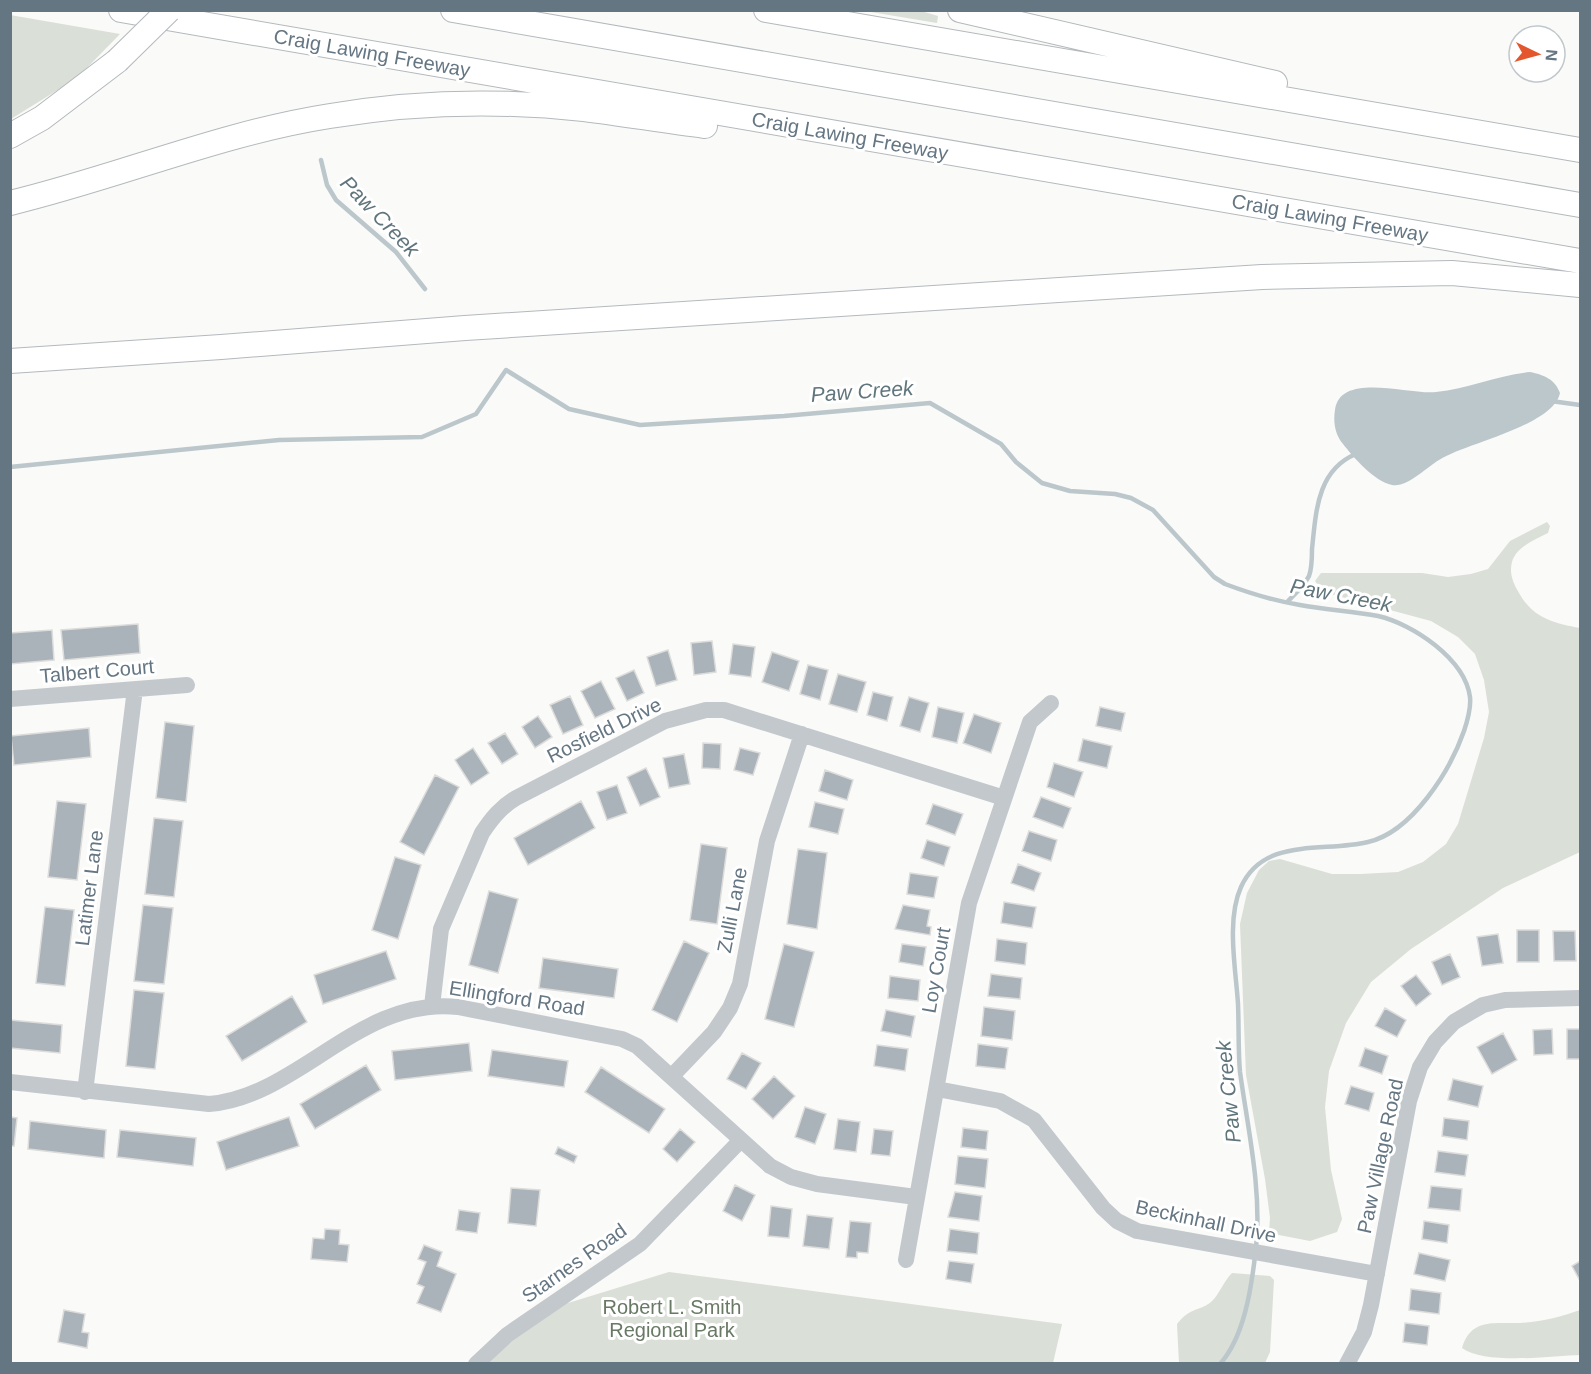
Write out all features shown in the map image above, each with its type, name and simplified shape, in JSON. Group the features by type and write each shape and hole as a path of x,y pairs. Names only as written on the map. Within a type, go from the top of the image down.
{"highway":[{"name":"Craig Lawing Freeway","path":"121,10 1581,261"},
{"path":"10,136 42,118 117,62 169,10"},
{"path":"453,10 1581,205"},
{"path":"766,10 1581,150"},
{"path":"960,10 1311,91 1404,120"},
{"path":"10,203 214,143 280,127 330,116 444,104 583,109 967,157"},
{"path":"10,360 221,347 465,328 1262,277 1452,273 1581,285"}],"street":[{"name":"Talbert Court","path":"10,699 188,685"},
{"name":"Latimer Lane","path":"85,1092 135,689"},
{"name":"Loy Court","path":"906,1260 969,903 1030,722 1051,703"},
{"name":"Rosfield Drive","path":"432,1006 436,949 446,914 482,833 504,805 664,721 688,714 724,710 1004,798"},
{"name":"Zulli Lane","path":"672,1076 714,1032 730,1008 740,984 767,841 802,734"},
{"name":"Paw Village Road","path":"1354,1361 1364,1332 1377,1274 1409,1101 1420,1067 1435,1042 1454,1022 1483,1005 1504,1000 1581,998"},
{"name":"Ellingford Road","path":"10,1082 85,1092 209,1104 226,1103 259,1090 379,1021 432,1006 458,1007 604,1033 637,1046 770,1166 791,1177 916,1197"},
{"name":"Beckinhall Drive","path":"937,1089 1000,1101 1034,1120 1103,1208 1117,1221 1137,1231 1188,1242 1377,1274"},
{"name":"Starnes Road","path":"476,1364 501,1338 640,1244 741,1140"}],"green space":[{"path":"865,11 921,11 938,16 937,23"},
{"path":"10,15 120,34 77,78 11,119"},
{"path":"1547,522 1550,526 1548,533 1527,544 1514,557 1511,574 1525,601 1537,614 1561,624 1580,628 1580,852 1503,888 1411,949 1371,982 1346,1023 1329,1071 1325,1107 1331,1170 1342,1219 1337,1232 1310,1241 1269,1233 1270,1218 1265,1179 1246,1075 1240,924 1247,893 1259,870 1269,861 1280,859 1332,874 1398,872 1423,862 1446,844 1458,824 1484,738 1489,712 1484,680 1475,654 1458,637 1431,621 1323,592 1315,581 1321,573 1422,573 1448,577 1471,574 1488,569 1510,541"},
{"name":"Robert L. Smith Regional Park","path":"669,1272 1062,1324 1053,1363 476,1364 542,1311"},
{"path":"1232,1273 1270,1276 1274,1280 1270,1352 1265,1363 1179,1363 1177,1324 1187,1314 1212,1301"},
{"path":"1580,1310 1580,1355 1502,1358 1472,1353 1462,1348 1471,1331 1485,1324 1536,1322"}],"shaded area":[{"path":"1530,372 1544,376 1555,384 1560,393 1554,405 1526,424 1439,460 1417,476 1398,485 1385,483 1371,474 1348,450 1336,432 1335,410 1340,398 1349,391 1377,388 1436,392"}],"building":[{"path":"138,624 140,653 64,660 61,630"},
{"path":"52,630 54,660 10,664 10,633"},
{"path":"712,641 716,672 694,675 691,643"},
{"path":"733,644 755,647 751,677 729,674"},
{"path":"668,650 677,680 656,686 647,657"},
{"path":"772,652 799,661 789,691 762,682"},
{"path":"808,665 828,670 820,700 800,694"},
{"path":"634,670 644,693 627,701 616,678"},
{"path":"838,674 866,682 857,712 829,704"},
{"path":"601,681 615,709 595,718 581,691"},
{"path":"873,692 893,697 887,721 867,715"},
{"path":"570,696 583,725 563,734 550,705"},
{"path":"909,697 929,703 920,732 900,726"},
{"path":"938,707 964,713 957,743 932,737"},
{"path":"1100,707 1125,713 1121,731 1096,726"},
{"path":"974,714 1001,723 991,753 963,743"},
{"path":"538,716 552,737 535,748 522,727"},
{"path":"165,722 194,726 186,802 156,798"},
{"path":"89,728 91,757 14,765 11,736"},
{"path":"505,733 518,754 502,764 488,743"},
{"path":"1083,739 1112,746 1107,768 1078,761"},
{"path":"703,743 721,744 720,769 702,768"},
{"path":"473,748 489,773 471,785 455,760"},
{"path":"740,748 760,753 753,775 734,770"},
{"path":"684,754 690,784 669,788 663,758"},
{"path":"1054,763 1083,772 1074,797 1047,787"},
{"path":"646,768 660,797 640,806 627,777"},
{"path":"825,770 853,780 847,800 819,791"},
{"path":"435,775 459,787 424,855 400,842"},
{"path":"617,785 627,813 607,820 597,792"},
{"path":"1041,797 1071,808 1063,828 1033,817"},
{"path":"57,801 86,804 77,880 48,877"},
{"path":"581,801 595,828 528,865 514,838"},
{"path":"815,802 844,809 838,834 809,827"},
{"path":"933,804 963,814 955,835 926,824"},
{"path":"154,818 183,821 174,897 145,894"},
{"path":"1029,831 1057,840 1051,861 1022,851"},
{"path":"927,840 950,847 944,866 921,858"},
{"path":"701,844 727,848 717,924 690,920"},
{"path":"798,849 827,853 817,929 787,924"},
{"path":"395,857 421,865 398,939 372,930"},
{"path":"1018,864 1041,873 1034,891 1011,883"},
{"path":"910,873 938,877 934,898 907,894"},
{"path":"489,891 518,899 498,973 469,965"},
{"path":"1004,902 1036,907 1032,928 1001,923"},
{"path":"143,905 173,908 164,984 134,981"},
{"path":"903,905 930,910 927,926 931,927 930,935 895,929"},
{"path":"45,907 74,910 65,986 36,983"},
{"path":"1517,930 1539,930 1539,962 1517,962"},
{"path":"1553,931 1575,931 1576,961 1554,961"},
{"path":"1498,934 1503,963 1482,966 1477,937"},
{"path":"997,939 1027,943 1025,965 995,961"},
{"path":"684,941 709,953 677,1022 652,1010"},
{"path":"784,944 814,952 794,1027 765,1019"},
{"path":"902,944 926,947 923,966 899,962"},
{"path":"386,951 396,979 323,1004 314,975"},
{"path":"1450,954 1460,977 1442,985 1432,962"},
{"path":"543,958 618,969 614,998 539,988"},
{"path":"991,974 1022,978 1020,999 988,996"},
{"path":"1416,975 1431,994 1416,1006 1401,986"},
{"path":"890,976 920,980 918,1001 888,998"},
{"path":"134,990 164,993 155,1069 126,1066"},
{"path":"292,996 307,1022 242,1061 226,1036"},
{"path":"984,1007 1015,1011 1012,1040 981,1036"},
{"path":"1385,1008 1406,1020 1397,1037 1375,1026"},
{"path":"886,1010 915,1016 911,1037 881,1031"},
{"path":"10,1020 62,1025 60,1053 10,1048"},
{"path":"1552,1029 1553,1054 1534,1055 1533,1030"},
{"path":"1567,1029 1580,1029 1580,1059 1567,1059"},
{"path":"1503,1033 1517,1060 1492,1074 1477,1047"},
{"path":"469,1043 472,1071 395,1080 392,1051"},
{"path":"978,1044 1008,1048 1005,1069 976,1066"},
{"path":"877,1045 908,1049 905,1071 874,1066"},
{"path":"1365,1048 1388,1056 1382,1074 1359,1066"},
{"path":"492,1050 568,1061 564,1087 488,1076"},
{"path":"742,1053 761,1063 746,1089 727,1079"},
{"path":"366,1065 381,1090 315,1129 300,1104"},
{"path":"601,1067 665,1109 649,1133 585,1092"},
{"path":"774,1076 795,1096 773,1119 752,1099"},
{"path":"1453,1079 1483,1086 1478,1107 1448,1100"},
{"path":"1351,1086 1374,1093 1369,1111 1345,1104"},
{"path":"805,1107 826,1114 815,1144 795,1137"},
{"path":"10,1117 17,1118 14,1146 10,1146"},
{"path":"289,1117 299,1146 226,1170 217,1142"},
{"path":"1444,1118 1469,1121 1467,1140 1442,1136"},
{"path":"838,1119 860,1122 856,1152 834,1149"},
{"path":"30,1121 106,1130 104,1158 28,1149"},
{"path":"963,1128 988,1131 986,1150 961,1147"},
{"path":"680,1129 695,1142 677,1162 663,1149"},
{"path":"874,1129 893,1131 890,1156 871,1154"},
{"path":"120,1130 196,1138 193,1166 117,1157"},
{"path":"558,1147 577,1156 574,1163 555,1154"},
{"path":"1438,1151 1468,1155 1465,1176 1435,1172"},
{"path":"958,1156 988,1159 985,1188 955,1184"},
{"path":"735,1185 755,1195 742,1221 723,1211"},
{"path":"1431,1186 1462,1189 1460,1211 1428,1208"},
{"path":"511,1188 540,1190 536,1226 508,1223"},
{"path":"955,1192 982,1196 979,1221 948,1217"},
{"path":"771,1206 792,1209 789,1238 768,1236"},
{"path":"459,1210 480,1213 477,1233 456,1230"},
{"path":"807,1215 833,1218 829,1249 803,1246"},
{"path":"850,1221 871,1223 868,1253 857,1252 857,1258 846,1257"},
{"path":"1424,1221 1449,1225 1447,1243 1422,1239"},
{"path":"325,1229 340,1230 339,1244 349,1245 347,1262 311,1259 313,1238 324,1239"},
{"path":"950,1229 979,1233 977,1254 947,1251"},
{"path":"424,1245 442,1252 437,1266 456,1274 441,1312 417,1303 424,1287 417,1284 426,1262 418,1259"},
{"path":"1419,1253 1450,1260 1445,1281 1414,1274"},
{"path":"949,1261 974,1264 971,1283 946,1279"},
{"path":"1580,1261 1580,1281 1572,1266"},
{"path":"1411,1289 1441,1293 1439,1314 1409,1310"},
{"path":"64,1310 85,1314 82,1332 89,1333 87,1348 58,1342"},
{"path":"1405,1323 1429,1326 1427,1345 1403,1342"}],"waterway":[{"name":"Paw Creek","path":"321,160 327,185 336,200 396,252 425,289"},
{"name":"Paw Creek","path":"10,467 279,440 422,437 476,414 506,370 569,409 640,425 784,416 930,403 1001,444 1016,462 1042,483 1070,491 1115,494 1131,498 1153,510 1214,577 1225,584 1262,596 1310,607 1378,616 1392,620 1421,635 1435,645 1458,669 1466,683 1470,697 1464,731 1439,781 1414,813 1384,836 1351,845 1280,853 1264,860 1251,871 1236,900 1233,945 1238,1004 1239,1064 1256,1182 1256,1248"},
{"path":"1551,401 1580,405"},
{"path":"1288,601 1309,576 1317,507 1326,481 1333,470 1356,454"},
{"name":"Paw Creek","path":"1220,1364 1241,1327 1255,1256"}]}
